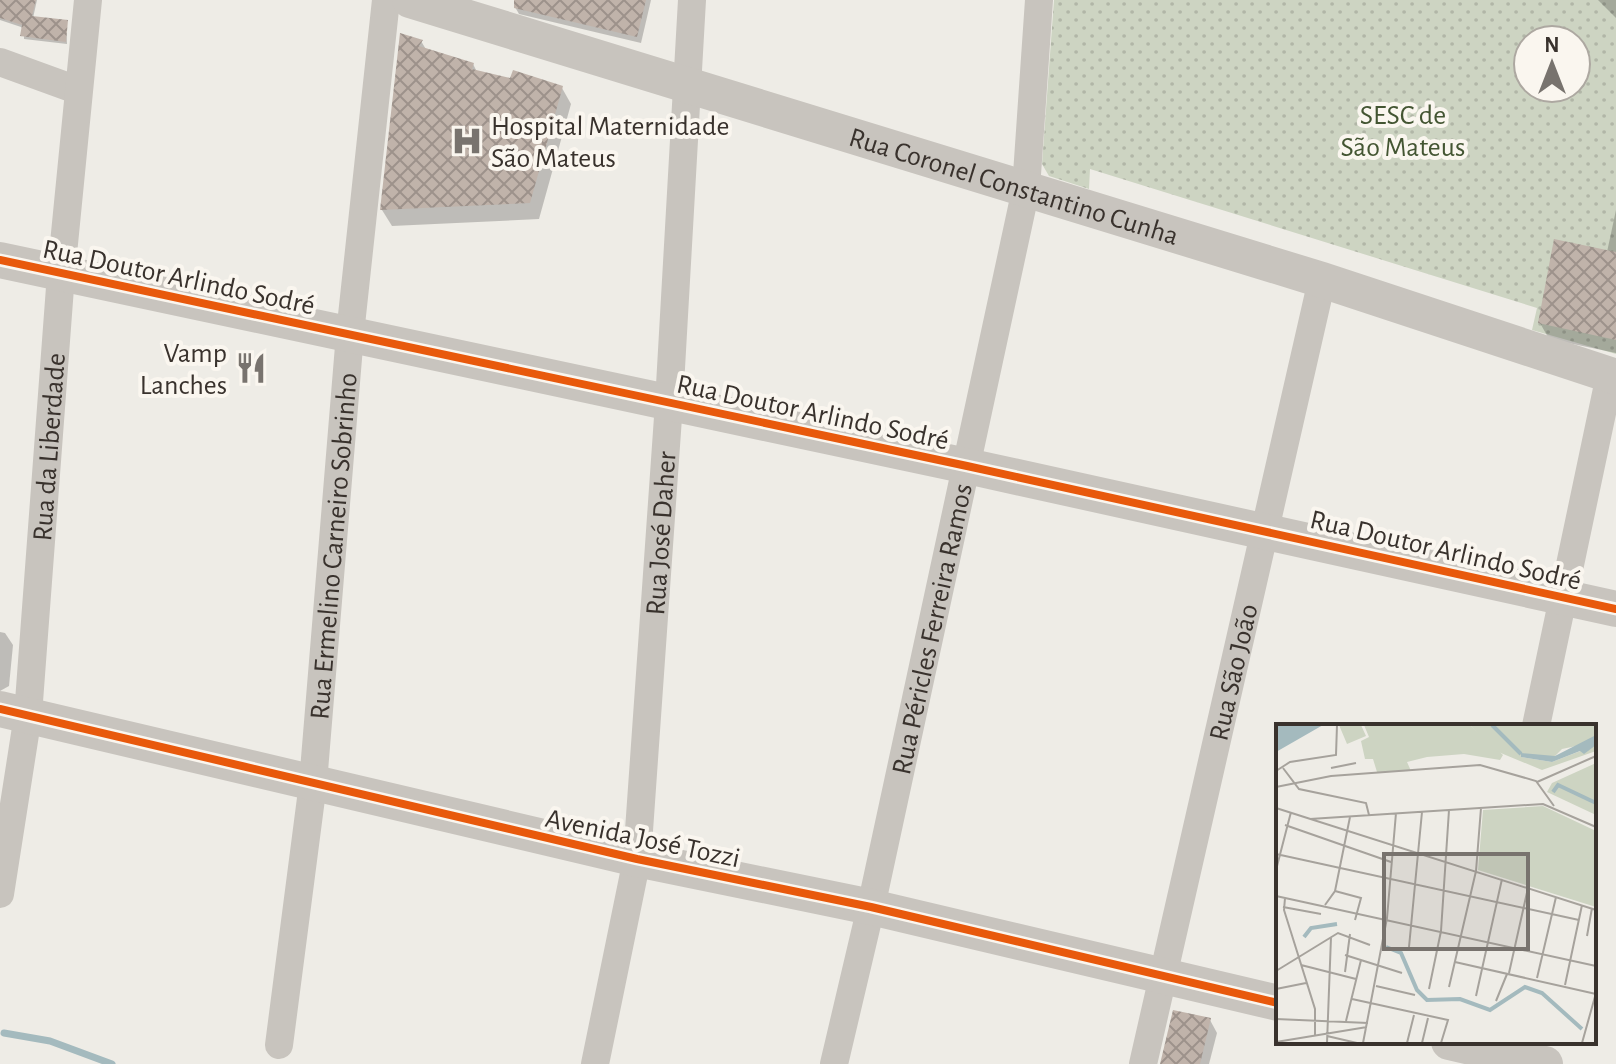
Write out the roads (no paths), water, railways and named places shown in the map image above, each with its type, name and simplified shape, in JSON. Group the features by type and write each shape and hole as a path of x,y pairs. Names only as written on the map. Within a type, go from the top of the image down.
{"street":[{"name":"Rua da Liberdade","path":"0,894 14,712 88,0"},
{"name":"Rua Ermelino Carneiro Sobrinho","path":"279,1045 313,783 350,334 386,0"},
{"name":"Rua Coronel Constantino Cunha","path":"410,0 1322,280 1613,376"},
{"name":"Rua José Daher","path":"595,1064 637,859 669,403 692,0"},
{"name":"Rua Péricles Ferreira Ramos","path":"834,1064 871,907 1026,189 1039,0"},
{"path":"0,62 77,90"},
{"name":"Rua Doutor Arlindo Sodré","path":"0,260 967,466 1616,609"},
{"name":"Rua São João","path":"1143,1064 1322,280"},
{"path":"1536,724 1613,376"},
{"name":"Avenida José Tozzi","path":"14,712 637,859 871,907 1276,1003"},
{"path":"1462,1049 1545,1064"}],"waterway":[{"path":"4,1033 50,1041 112,1064"}],"place":[{"name":"Hospital Maternidade São Mateus","path":"467,141"},
{"name":"Vamp Lanches","path":"251,368"}],"park label":[{"name":"SESC de São Mateus","path":"1403,130"}]}
